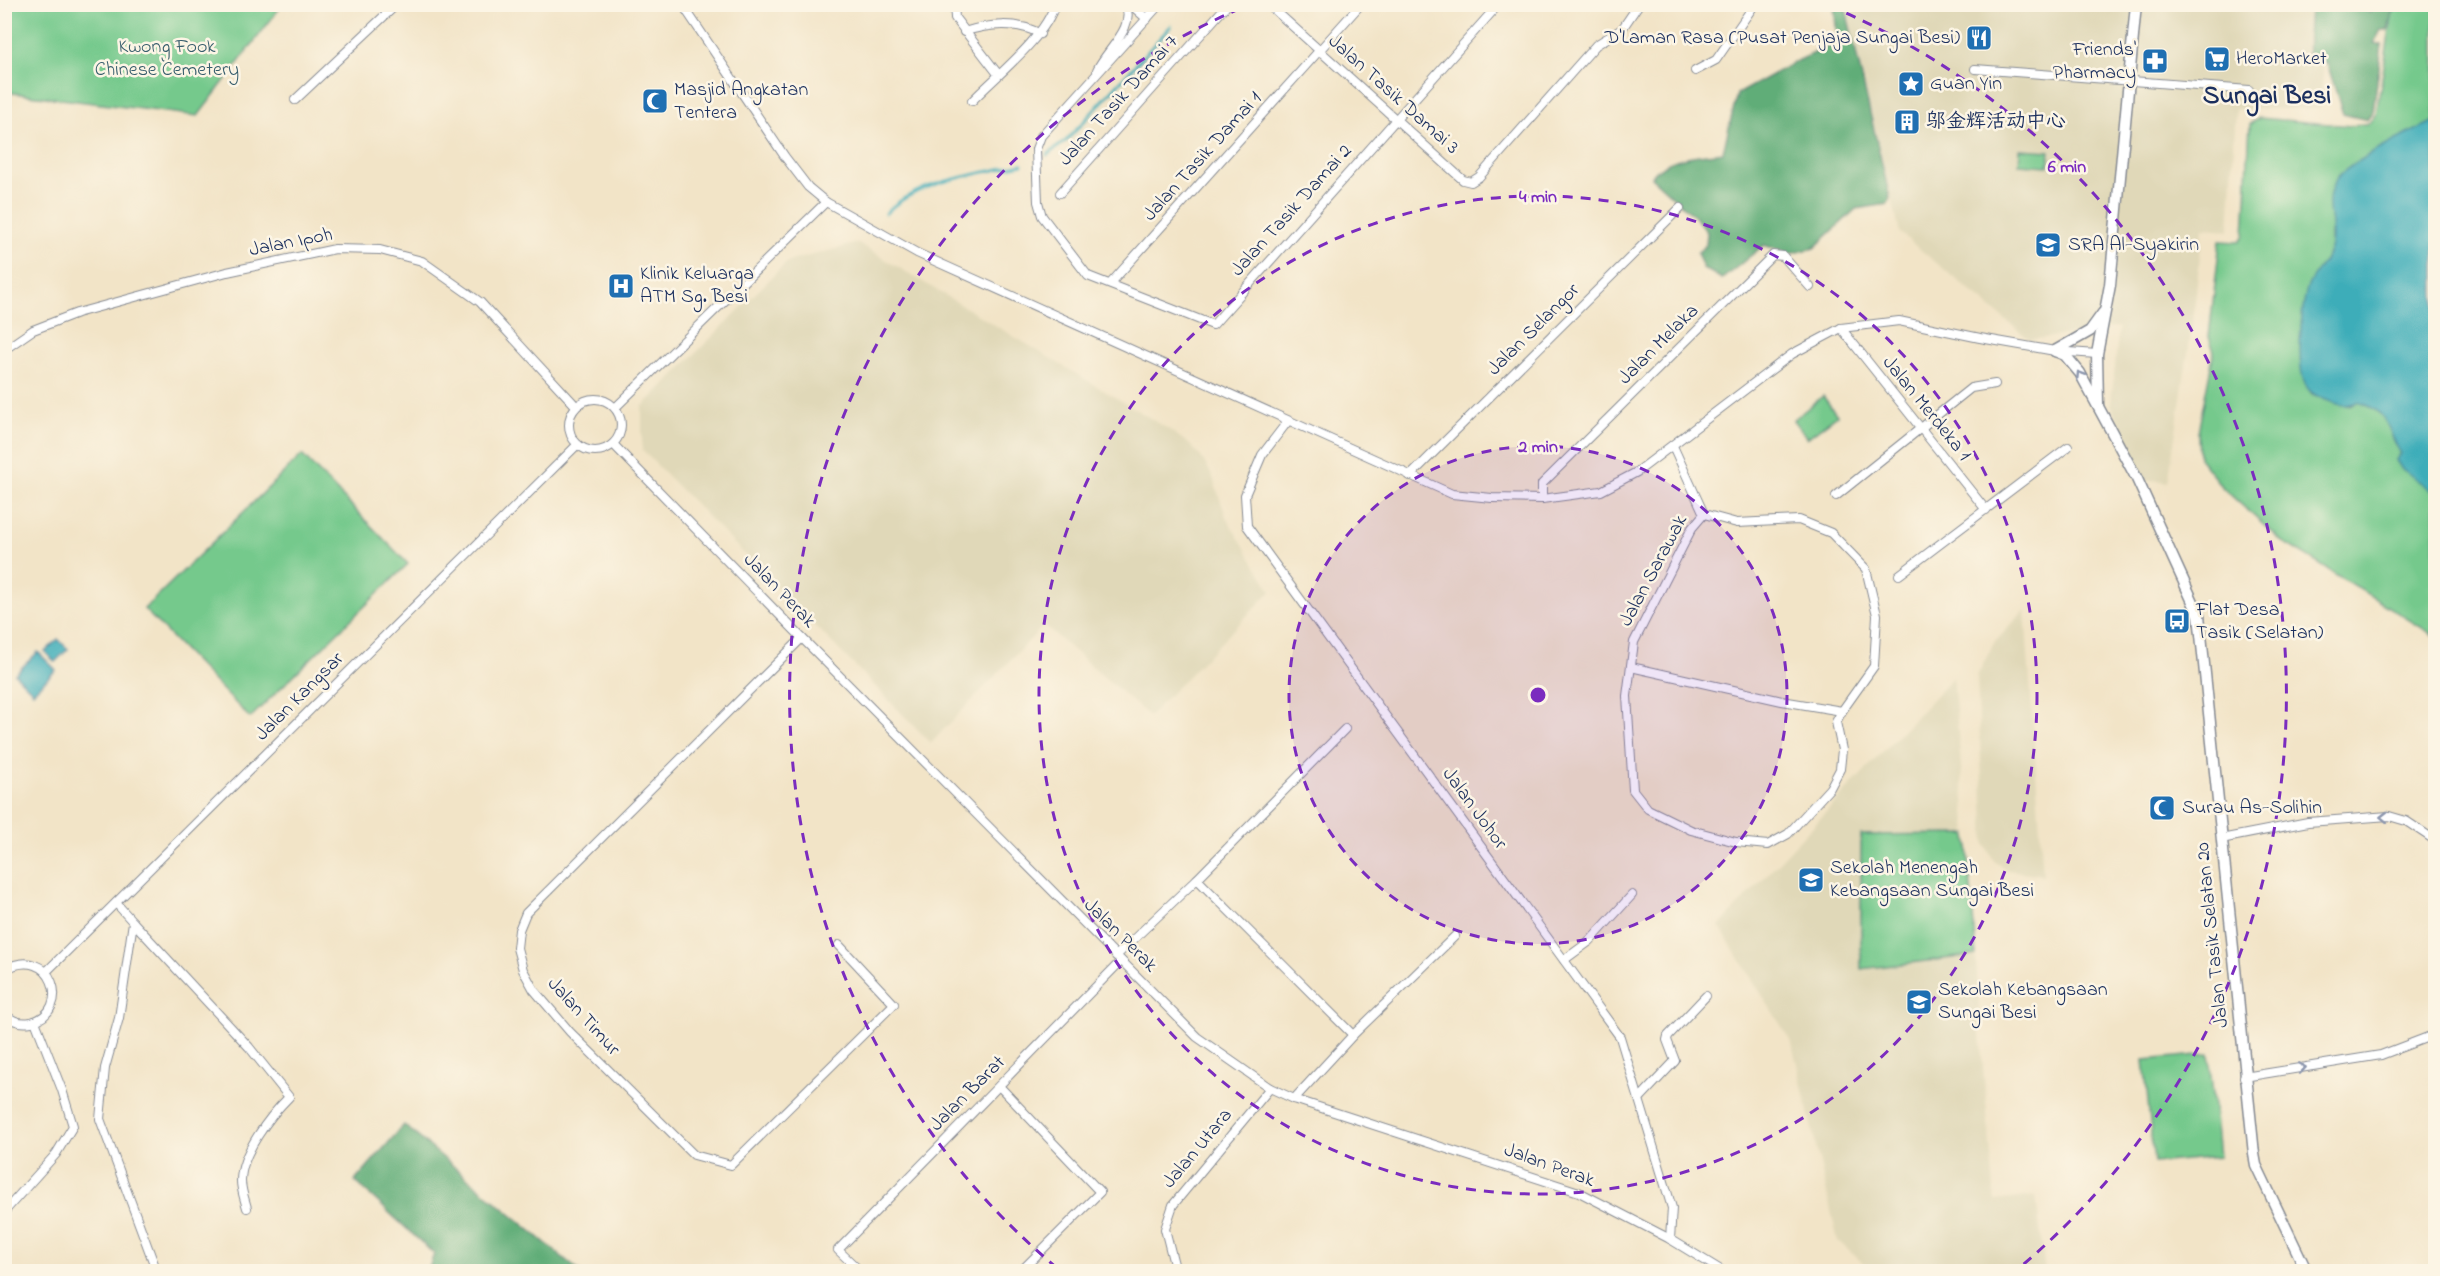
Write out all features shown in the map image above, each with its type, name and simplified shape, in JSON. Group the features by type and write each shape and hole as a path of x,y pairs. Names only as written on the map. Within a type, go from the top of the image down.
{"street":[{"path":"295,100 397,4"},
{"path":"682,4 785,157 808,187 826,202 887,237 1452,495 1542,499 1601,491 1637,472 1792,354 1841,328 1899,321 2055,351 2097,354"},
{"path":"954,4 955,18 998,74"},
{"path":"972,101 1040,34 1051,18 1055,4"},
{"path":"1094,78 1102,58 1128,23 1129,16 1125,4"},
{"path":"1130,4 1147,19"},
{"name":"Jalan Tasik Damai 7","path":"1060,193 1228,4"},
{"name":"Jalan Tasik Damai 3","path":"1268,4 1463,180 1471,182 1479,177 1596,45 1622,29 1638,4"},
{"name":"Jalan Tasik Damai 1","path":"1110,284 1361,4"},
{"name":"Jalan Tasik Damai 2","path":"1110,284 1213,325 1499,4"},
{"path":"1695,71 1716,60 1755,4"},
{"name":"Jalan Tasik Selatan 20","path":"2136,4 2110,285 2097,354 2098,406 2137,479 2198,613 2202,630 2221,839 2241,1018 2244,1077 2256,1165 2307,1272"},
{"path":"1110,284 1088,276 1042,216 1038,202 1037,143 1159,5"},
{"path":"964,32 982,26 1029,27 1040,34"},
{"path":"1975,69 2128,83 2249,90"},
{"path":"616,407 826,202"},
{"name":"Jalan Selangor","path":"1410,476 1680,208"},
{"name":"Jalan Ipoh","path":"4,350 33,330 77,313 227,272 335,249 380,250 422,261 480,302 576,406"},
{"name":"Jalan Melaka","path":"1542,499 1542,484 1773,255 1783,256 1810,287"},
{"path":"2055,351 2090,331 2105,310"},
{"name":"Jalan Merdeka 1","path":"1841,328 1986,510"},
{"path":"2055,351 2070,360 2098,406"},
{"path":"1836,496 1971,388 1995,384"},
{"path":"598,398 607,400 616,407 622,424 621,432 613,444 600,452 577,445 568,424 576,406 598,398"},
{"name":"Jalan Johor","path":"1288,421 1262,455 1245,495 1247,526 1620,1037 1672,1208 1671,1239"},
{"name":"Jalan Perak","path":"613,444 1197,1037 1270,1088 1294,1099 1580,1192 1671,1239 1724,1272"},
{"name":"Jalan Kangsar","path":"46,972 577,445"},
{"name":"Jalan Sarawak","path":"1673,446 1704,514 1692,528 1634,642 1627,696 1633,790 1648,809 1691,830 1736,842 1768,845 1788,834 1830,788 1840,770 1842,750 1836,723 1842,711"},
{"path":"1899,575 2068,447"},
{"path":"1631,667 1760,697 1842,711 1874,666 1877,615 1866,569 1831,533 1798,520 1737,523 1704,514"},
{"name":"Jalan Timur","path":"802,638 526,913 519,930 517,948 523,970 534,990 570,1032 694,1155 731,1165 894,1004 839,945"},
{"name":"Jalan Barat","path":"861,1272 838,1250 1345,729"},
{"path":"2221,839 2308,822 2389,816 2406,821 2436,841"},
{"path":"1197,879 1353,1035"},
{"path":"1564,960 1590,940 1632,895"},
{"path":"116,903 249,1047 289,1097 273,1113 244,1162 241,1182 247,1208"},
{"path":"133,922 119,1018 105,1068 100,1119 157,1272"},
{"path":"1294,1099 1353,1035 1455,936"},
{"path":"4,970 19,963 30,963 46,972 52,980 54,998 50,1008 35,1021 25,1023 11,1020 4,1014"},
{"path":"1639,1099 1674,1063 1668,1036 1706,996"},
{"path":"4,1212 56,1154 73,1126 62,1090 35,1021"},
{"path":"2244,1077 2381,1055 2436,1034"},
{"path":"999,1086 1100,1192 1020,1272"},
{"name":"Jalan Utara","path":"1176,1272 1165,1228 1173,1205 1270,1088"}],"shaded area":[{"path":"1847,5 2329,5 2320,109 2236,109 2229,230 2203,228 2193,319 2168,482 2142,479 2111,403 2119,327 2030,340 1900,233"},
{"path":"858,243 1168,429 1189,444 1201,457 1212,475 1226,517 1271,591 1149,716 1044,625 931,743 642,450 642,407 787,262"},
{"path":"2025,610 2043,875 2008,870 1995,862 1985,845 1977,676 1994,643"},
{"path":"1953,677 1967,834 1861,835 1861,969 1976,955 1980,1035 1995,1201 2036,1196 2045,1271 1872,1271 1838,1241 1792,1043 1719,926"}],"green space":[{"name":"Kwong Fook Chinese Cemetery","path":"5,4 282,5 198,116 5,92"},
{"path":"1834,5 1845,5 1890,198 1888,204 1856,209 1814,248 1790,254 1764,245 1722,279 1703,268 1697,253 1706,245 1707,232 1695,217 1651,177 1674,160 1723,152 1737,94 1795,62 1832,45 1837,37"},
{"path":"2310,5 2359,5 2370,13 2372,5 2392,5 2388,30 2381,30 2374,43 2382,45 2373,112 2367,120 2343,114 2327,63 2309,62"},
{"path":"2394,5 2435,7 2435,121 2351,166 2331,229 2331,248 2307,290 2301,362 2306,385 2312,394 2350,406 2357,402 2376,410 2386,422 2401,454 2396,460 2401,467 2435,493 2435,636 2280,540 2223,488 2199,458 2198,432 2214,351 2209,337 2220,241 2239,242 2244,236 2250,124 2259,118 2352,126 2369,123 2376,114"},
{"path":"2020,149 2050,151 2048,166 2019,164"},
{"path":"1823,396 1837,415 1807,438 1793,420"},
{"path":"302,455 408,564 250,718 144,609"},
{"path":"1967,834 1976,955 1861,969 1861,835"},
{"path":"2209,1054 2219,1157 2154,1163 2144,1060"},
{"path":"404,1125 579,1271 428,1271 434,1254 355,1181"}],"water":[{"path":"2435,121 2435,493 2401,468 2396,460 2401,454 2386,422 2376,410 2357,402 2345,405 2334,403 2309,390 2302,375 2300,351 2301,323 2307,289 2331,245 2329,205 2332,187 2337,178 2354,164"},
{"path":"58,639 68,649 55,662 45,652"},
{"path":"38,652 56,670 33,692 15,674"}],"waterway":[{"path":"1188,7 1191,4"},
{"path":"1047,155 1067,140 1171,26"},
{"path":"885,214 913,193 930,186 1022,164"}],"place":[{"name":"D'Laman Rasa (Pusat Penjaja Sungai Besi)","path":"1979,38"},
{"name":"HeroMarket","path":"2217,59"},
{"name":"Friends' Pharmacy","path":"2155,61"},
{"name":"Guan Yin","path":"1911,84"},
{"name":"Masjid Angkatan Tentera","path":"655,101"},
{"name":"邬金辉活动中心","path":"1907,122"},
{"name":"SRA Al-Syakirin","path":"2048,245"},
{"name":"Klinik Keluarga ATM Sg. Besi","path":"621,286"},
{"name":"Flat Desa Tasik (Selatan)","path":"2177,621"},
{"name":"Surau As-Solihin","path":"2162,808"},
{"name":"Sekolah Menengah Kebangsaan Sungai Besi","path":"1811,880"},
{"name":"Sekolah Kebangsaan Sungai Besi","path":"1919,1002"}],"district":[{"name":"Sungai Besi","path":"2267,97"}]}
